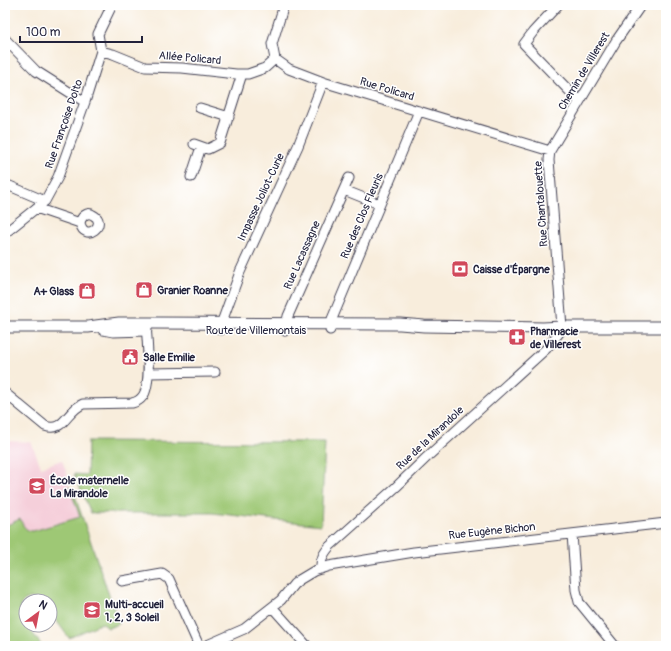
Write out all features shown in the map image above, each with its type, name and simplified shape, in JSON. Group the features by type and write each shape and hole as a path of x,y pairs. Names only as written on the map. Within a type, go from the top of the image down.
{"main road":[{"name":"Route de Villemontais","path":"5,327 88,326 112,330 146,326 330,327 400,324 424,326 543,328 666,327"}],"street":[{"name":"Rue Françoise Dolto","path":"5,233 46,201 58,177 85,102 101,51 98,34 112,5"},
{"path":"275,59 272,44 284,5"},
{"path":"558,5 524,44 580,101"},
{"name":"Chemin de Villerest","path":"550,151 616,41 641,5"},
{"path":"5,39 36,71 85,102"},
{"name":"Allée Policard","path":"101,51 145,67 182,68 242,74 248,74 265,68 275,59"},
{"name":"Rue Policard","path":"275,59 288,69 323,82 550,151"},
{"path":"191,177 198,146 208,148 220,143 242,74"},
{"name":"Impasse Joliot-Curie","path":"222,327 223,319 240,272 298,146 323,82"},
{"path":"200,108 229,117"},
{"name":"Rue des Clos Fleuris","path":"330,327 419,111"},
{"name":"Rue Chantalouette","path":"550,151 562,327"},
{"name":"Rue Lacassagne","path":"286,327 288,316 349,178"},
{"path":"5,184 46,201"},
{"path":"344,190 380,204"},
{"path":"36,208 80,223"},
{"path":"5,393 45,426 52,428 58,427 62,424 77,406 82,404 132,403 138,401 142,398 147,386 148,372 146,326"},
{"name":"Rue de la Mirandole","path":"321,569 323,556 330,546 546,349 562,327"},
{"path":"148,372 215,372"},
{"name":"Rue Eugène Bichon","path":"205,646 244,629 281,600 299,580 314,571 321,569 414,552 666,523"},
{"path":"572,534 576,590 579,602 615,646"},
{"path":"122,580 162,574 170,579 199,646"},
{"path":"272,608 308,646"}],"shaded area":[{"name":"École maternelle La Mirandole","path":"5,441 31,442 41,467 62,460 70,482 68,485 80,517 33,531 26,529 23,526 5,527"}],"green space":[{"path":"88,441 325,442 321,525 212,513 91,513 74,474 87,475"},
{"path":"69,486 74,493 119,624 108,628 102,623 69,638 58,623 58,593 18,593 18,633 33,633 42,646 5,646 5,526 20,519 26,529 33,531 80,517"}],"place":[{"name":"Caisse d'Épargne","path":"460,269"},
{"name":"Granier Roanne","path":"144,290"},
{"name":"A+ Glass","path":"87,291"},
{"name":"Pharmacie de Villerest","path":"517,337"},
{"name":"Salle Emilie","path":"130,357"},
{"name":"École maternelle La Mirandole","path":"37,486"},
{"name":"Multi-accueil 1, 2, 3 Soleil","path":"92,610"}]}
